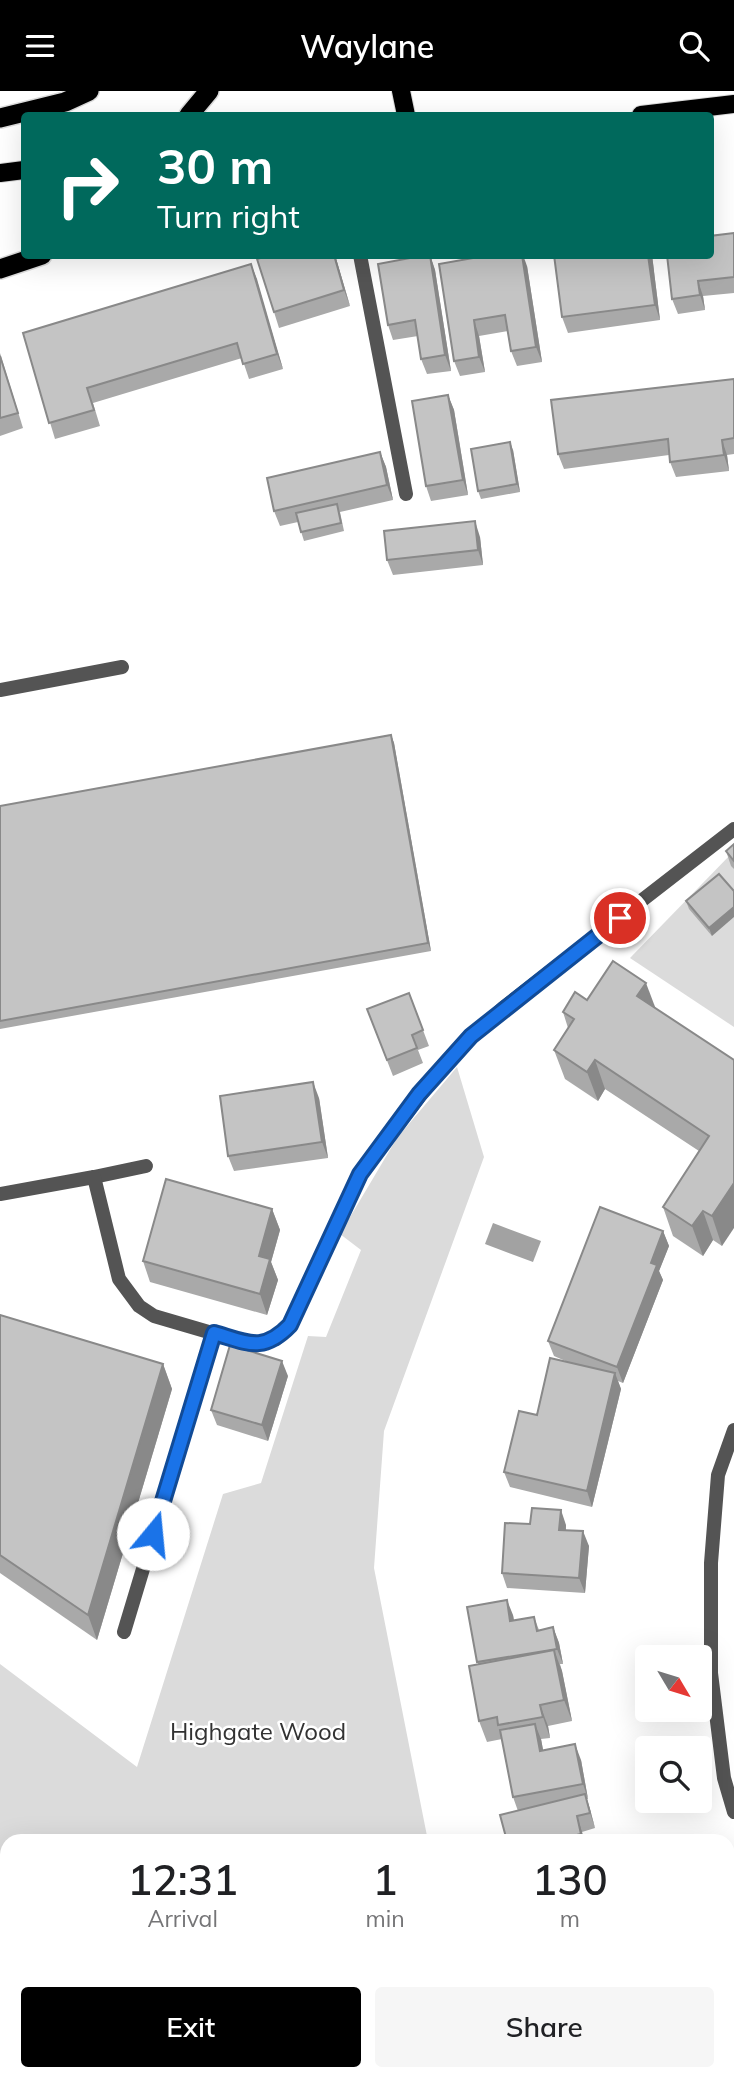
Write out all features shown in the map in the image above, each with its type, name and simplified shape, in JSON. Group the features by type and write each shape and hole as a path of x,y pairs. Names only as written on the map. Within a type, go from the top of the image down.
{"highway":[{"path":"24,112 65,102 89,91"},
{"path":"192,112 209,91"},
{"path":"0,118 21,113"},
{"path":"0,269 30,259"}],"main road":[{"path":"401,91 404,112"},
{"path":"666,112 734,104"},
{"path":"0,173 21,170"}],"street":[{"path":"361,259 406,493"},
{"path":"0,690 122,667"},
{"path":"94,1177 114,1264 128,1293 139,1306 154,1315 253,1345 276,1339 290,1325 360,1174 446,1062 503,1008 734,829"},
{"path":"0,1194 146,1166"},
{"path":"124,1632 214,1333"},
{"path":"734,1430 718,1475 711,1563 711,1672 724,1778 734,1812"}],"green space":[{"path":"734,851 734,1027 630,958"},
{"name":"Highgate Wood","path":"457,1067 484,1157 384,1431 374,1568 427,1834 0,1834 0,1664 137,1767 223,1494 261,1483 308,1336 326,1337 361,1250 340,1234 397,1138"}],"shaded area":[{"path":"493,1223 541,1241 533,1262 485,1244"}],"building":[{"path":"734,233 734,277 698,281 700,295 672,299 667,259 714,259 714,236"},
{"path":"257,259 335,259 344,290 274,312"},
{"path":"405,259 431,259 445,355 421,359 415,320 388,325 378,264"},
{"path":"467,259 523,259 536,347 511,351 505,315 474,320 479,357 454,361 439,264"},
{"path":"555,259 649,259 655,305 562,317"},
{"path":"251,264 277,354 243,364 237,343 87,388 94,410 49,423 23,333"},
{"path":"0,356 18,413 0,418"},
{"path":"734,379 734,438 722,440 724,455 670,462 668,439 558,454 551,400"},
{"path":"448,395 463,480 426,486 412,401"},
{"path":"510,442 517,484 478,491 471,449"},
{"path":"380,452 387,485 274,511 267,478"},
{"path":"337,504 341,523 301,532 296,513"},
{"path":"475,521 478,550 387,560 384,531"},
{"path":"391,735 428,943 0,1021 0,806"},
{"path":"734,844 734,861 726,851"},
{"path":"719,874 734,891 734,907 709,928 686,901"},
{"path":"613,961 646,983 637,996 734,1060 734,1183 712,1216 703,1211 692,1226 663,1207 709,1136 595,1060 587,1072 554,1050 574,1019 563,1012 575,992 587,1000"},
{"path":"409,993 423,1030 412,1035 417,1048 387,1060 367,1009"},
{"path":"313,1082 322,1142 228,1156 220,1096"},
{"path":"166,1179 272,1209 259,1256 270,1259 260,1294 143,1261"},
{"path":"600,1207 663,1231 651,1263 657,1265 617,1367 548,1341"},
{"path":"0,1315 163,1364 88,1615 0,1555"},
{"path":"230,1345 282,1361 262,1425 211,1410"},
{"path":"550,1358 615,1373 587,1491 504,1472 519,1411 537,1415"},
{"path":"532,1508 561,1510 559,1530 583,1531 579,1578 502,1573 505,1523 530,1524"},
{"path":"507,1600 510,1621 534,1617 537,1631 553,1627 557,1649 477,1662 467,1607"},
{"path":"554,1650 564,1700 540,1705 543,1717 498,1725 497,1717 479,1721 469,1666"},
{"path":"535,1724 540,1751 575,1744 583,1784 513,1797 500,1730"},
{"path":"585,1794 590,1813 577,1816 581,1834 505,1834 500,1815"}],"route":[{"path":"153,1534 214,1333 253,1345 264,1344 276,1339 290,1325 346,1199 360,1174 419,1094 471,1036 620,918"}]}
